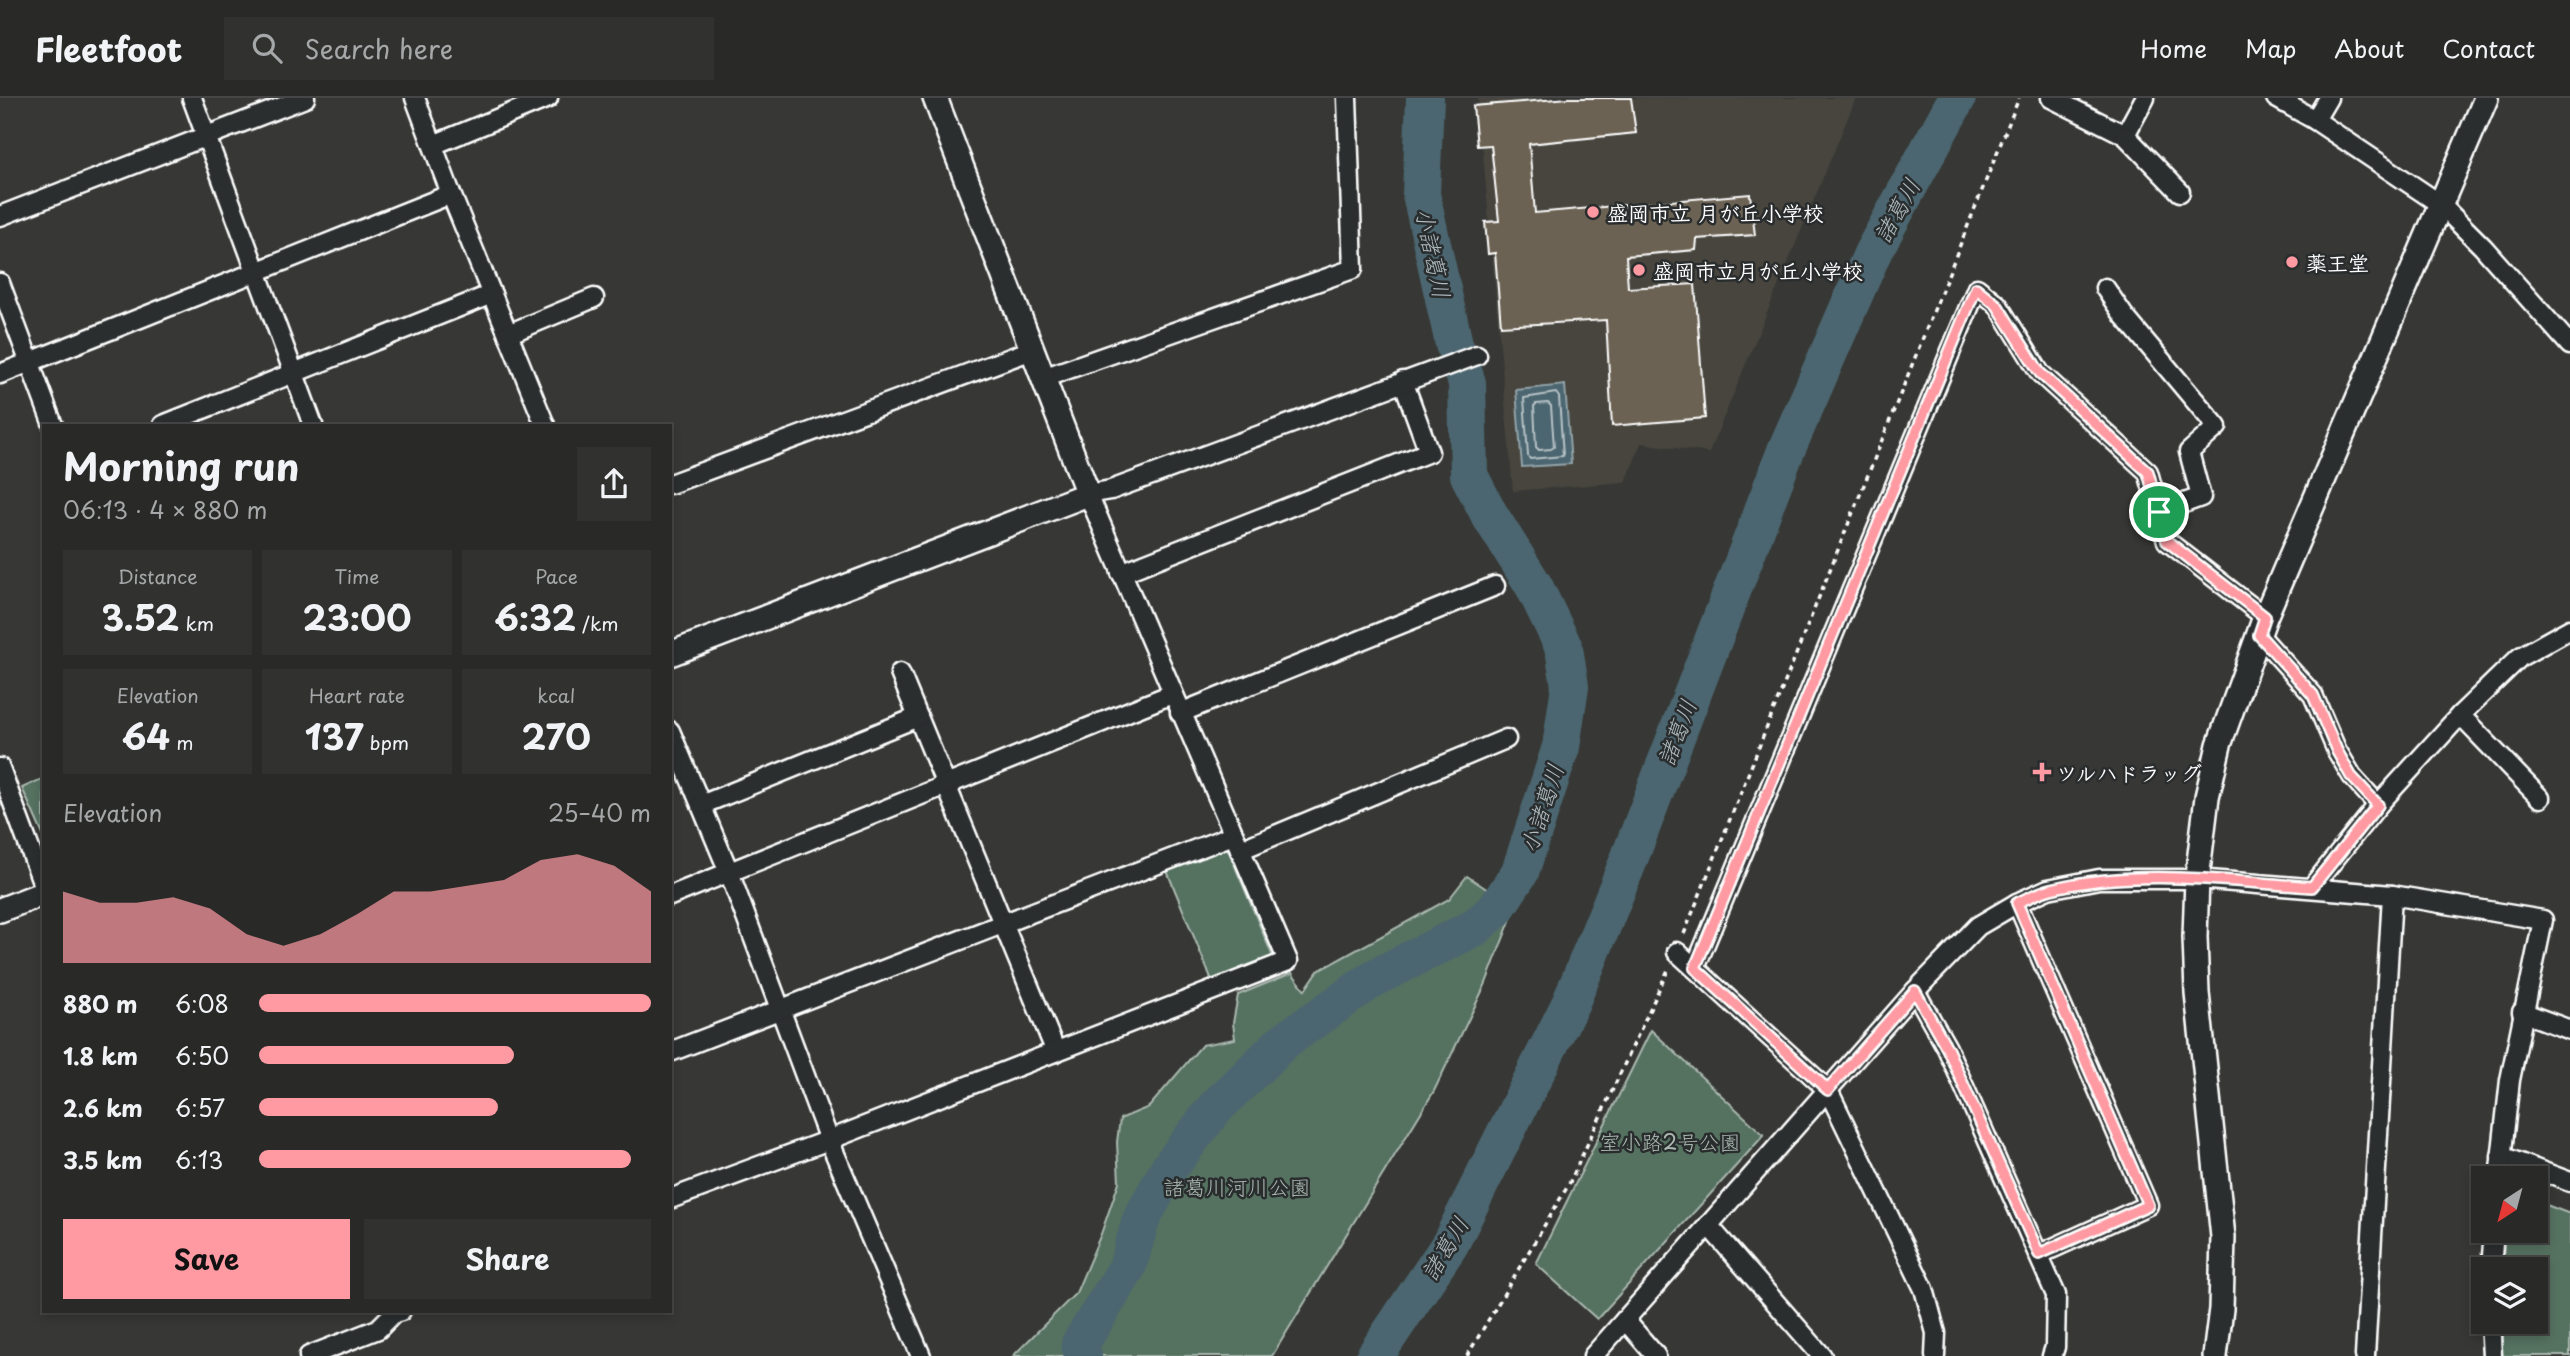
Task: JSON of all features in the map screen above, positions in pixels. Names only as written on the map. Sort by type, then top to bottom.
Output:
[{"type":"street","points":[[192,98],[313,424]]},
{"type":"street","points":[[0,216],[305,98]]},
{"type":"street","points":[[415,98],[545,424]]},
{"type":"street","points":[[433,145],[548,98]]},
{"type":"street","points":[[672,1198],[830,1140],[1288,961],[1088,494],[935,98]]},
{"type":"street","points":[[1043,378],[1353,269],[1347,98]]},
{"type":"street","points":[[2051,98],[2125,135],[2180,192]]},
{"type":"street","points":[[2125,135],[2145,98]]},
{"type":"street","points":[[2276,98],[2315,120],[2440,204],[2483,247],[2570,345]]},
{"type":"street","points":[[2315,120],[2328,98]]},
{"type":"street","points":[[2215,1356],[2221,1309],[2223,1237],[2197,993],[2195,937],[2197,879],[2207,797],[2219,745],[2262,626],[2486,98]]},
{"type":"street","points":[[0,374],[451,194]]},
{"type":"street","points":[[0,284],[53,424]]},
{"type":"street","points":[[1695,968],[1976,288],[1997,305],[2040,373],[2148,472],[2167,541],[2262,626],[2313,695],[2351,776],[2378,805]]},
{"type":"street","points":[[2105,288],[2124,316],[2217,427],[2189,452],[2201,497],[2159,512]]},
{"type":"street","points":[[166,424],[492,294]]},
{"type":"street","points":[[508,334],[594,298]]},
{"type":"street","points":[[672,483],[1032,350]]},
{"type":"street","points":[[672,653],[1088,494],[1111,490],[1477,355]]},
{"type":"street","points":[[1121,573],[1429,452],[1403,381]]},
{"type":"street","points":[[1180,713],[1495,586]]},
{"type":"street","points":[[2312,887],[2378,805],[2460,715],[2520,657],[2570,629]]},
{"type":"street","points":[[900,673],[1056,1052]]},
{"type":"street","points":[[672,895],[1172,694]]},
{"type":"street","points":[[2460,715],[2540,798]]},
{"type":"street","points":[[701,805],[918,718]]},
{"type":"street","points":[[672,736],[729,872],[830,1140],[921,1356]]},
{"type":"street","points":[[672,1051],[1002,923],[1236,842],[1506,739]]},
{"type":"street","points":[[0,768],[42,882]]},
{"type":"street","points":[[1593,1356],[1915,991],[1978,926],[2017,903],[2048,889],[2099,879],[2197,879],[2392,895],[2543,920],[2510,1080],[2500,1166]]},
{"type":"street","points":[[0,910],[42,894]]},
{"type":"street","points":[[2365,1356],[2392,895]]},
{"type":"street","points":[[2017,903],[2148,1205],[2039,1254]]},
{"type":"street","points":[[1676,952],[1828,1090],[1924,1289],[1936,1333],[1935,1356]]},
{"type":"street","points":[[1915,991],[1947,1048],[2056,1295],[2055,1347],[2052,1356]]},
{"type":"street","points":[[2522,1012],[2570,1030]]},
{"type":"street","points":[[2501,1156],[2570,1182]]},
{"type":"street","points":[[1708,1225],[1822,1356]]},
{"type":"street","points":[[320,1354],[378,1329],[395,1313]]},
{"type":"street","points":[[1625,1320],[1656,1356]]},
{"type":"street","points":[[2491,1334],[2492,1356]]},
{"type":"path","points":[[1467,1356],[1569,1184],[1676,952],[2019,98]]},
{"type":"shaded area","name":"盛岡市立月が丘小学校","points":[[1478,98],[1856,98],[1709,453],[1641,443],[1626,482],[1513,491]]},
{"type":"green space","points":[[42,779],[42,833],[22,788]]},
{"type":"green space","points":[[1227,847],[1273,957],[1212,981],[1167,871]]},
{"type":"green space","name":"諸葛川河川公園","points":[[1467,876],[1515,908],[1486,983],[1434,1091],[1272,1356],[1013,1356],[1076,1293],[1119,1182],[1117,1142],[1120,1119],[1149,1107],[1202,1045],[1235,1039],[1233,1023],[1238,995],[1292,973],[1305,990],[1318,971],[1449,899]]},
{"type":"green space","name":"室小路2号公園","points":[[1651,1030],[1764,1135],[1597,1319],[1536,1264]]},
{"type":"green space","points":[[2548,1206],[2570,1214],[2570,1356],[2502,1356],[2502,1334],[2548,1334],[2548,1257],[2503,1257],[2504,1243],[2548,1243]]},
{"type":"water","points":[[1565,385],[1571,464],[1522,467],[1516,390]]},
{"type":"building","points":[[1569,98],[1631,98],[1636,133],[1529,144],[1535,213],[1750,194],[1755,235],[1697,239],[1696,250],[1626,256],[1628,288],[1695,284],[1705,418],[1612,426],[1606,320],[1501,326],[1495,253],[1488,254],[1485,222],[1499,221],[1491,145],[1477,146],[1473,106]]},
{"type":"waterway","name":"小諸葛川","points":[[1083,1356],[1080,1344],[1127,1268],[1141,1220],[1169,1168],[1215,1108],[1284,1041],[1376,977],[1474,928],[1495,910],[1520,872],[1561,747],[1570,686],[1564,648],[1534,586],[1489,514],[1469,475],[1467,383],[1454,344],[1421,194],[1425,98]]},
{"type":"waterway","name":"諸葛川","points":[[1375,1356],[1450,1244],[1571,1002],[1626,867],[1787,448],[1872,254],[1957,98]]},
{"type":"place","name":"盛岡市立 月が丘小学校","points":[[1593,212]]},
{"type":"place","name":"薬王堂","points":[[2292,262]]},
{"type":"place","name":"盛岡市立月が丘小学校","points":[[1639,270]]},
{"type":"place","name":"ツルハドラッグ","points":[[2042,772]]},
{"type":"route","points":[[1976,288],[1997,305],[2040,373],[2148,472],[2159,512],[2167,541],[2265,617],[2259,635],[2313,695],[2351,776],[2378,805],[2312,887],[2197,879],[2099,879],[2048,889],[2017,903],[2148,1205],[2039,1254],[1947,1048],[1915,991],[1828,1090],[1695,968],[1976,288]]}]
